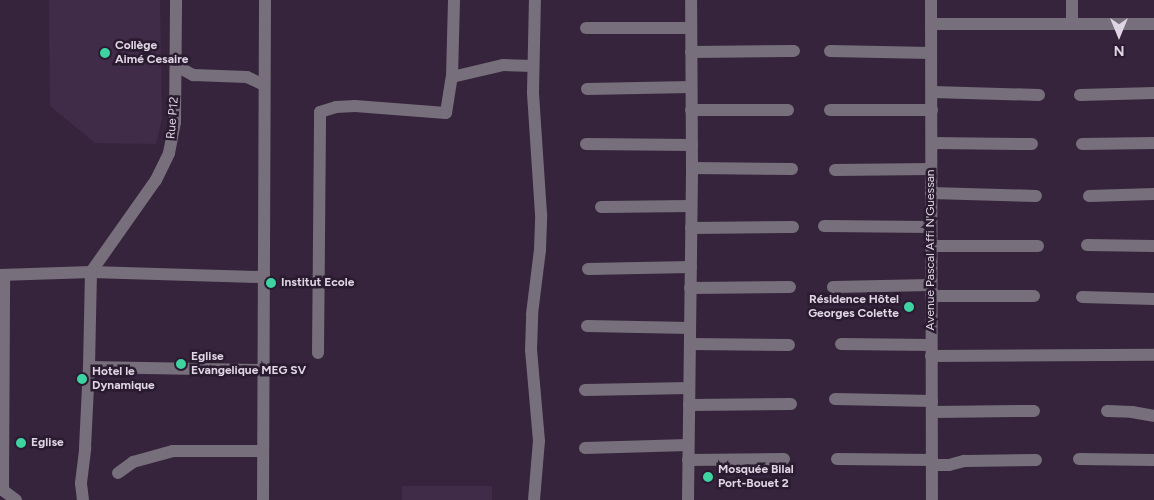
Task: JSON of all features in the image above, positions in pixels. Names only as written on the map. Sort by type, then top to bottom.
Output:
[{"type":"street","name":"Rue P12","points":[[91,272],[164,167],[174,130],[177,61],[176,0]]},
{"type":"street","points":[[263,500],[265,0]]},
{"type":"street","points":[[318,353],[320,112],[336,107],[355,106],[446,113],[452,77],[454,0]]},
{"type":"street","points":[[534,500],[539,441],[531,332],[540,250],[541,214],[533,92],[535,0]]},
{"type":"street","points":[[688,500],[692,206],[691,0]]},
{"type":"street","name":"Avenue Pascal Affi N'Guessan","points":[[931,0],[932,500]]},
{"type":"street","points":[[1072,0],[1072,22]]},
{"type":"street","points":[[932,24],[1072,22],[1154,24]]},
{"type":"street","points":[[586,28],[691,28]]},
{"type":"street","points":[[692,52],[794,51]]},
{"type":"street","points":[[830,51],[931,53]]},
{"type":"street","points":[[177,61],[182,69],[193,75],[247,77],[264,85]]},
{"type":"street","points":[[452,77],[503,65],[534,66]]},
{"type":"street","points":[[587,89],[691,87]]},
{"type":"street","points":[[932,92],[1039,95]]},
{"type":"street","points":[[1080,95],[1154,92]]},
{"type":"street","points":[[691,110],[788,110]]},
{"type":"street","points":[[830,110],[932,110]]},
{"type":"street","points":[[932,143],[1032,144]]},
{"type":"street","points":[[1082,144],[1154,143]]},
{"type":"street","points":[[586,144],[692,144]]},
{"type":"street","points":[[692,168],[792,169]]},
{"type":"street","points":[[834,170],[931,169]]},
{"type":"street","points":[[931,193],[1036,196]]},
{"type":"street","points":[[1089,196],[1154,194]]},
{"type":"street","points":[[601,207],[692,206]]},
{"type":"street","points":[[824,226],[931,227]]},
{"type":"street","points":[[691,228],[793,227]]},
{"type":"street","points":[[1087,245],[1154,246]]},
{"type":"street","points":[[931,246],[1038,246]]},
{"type":"street","points":[[588,268],[691,267]]},
{"type":"street","points":[[16,500],[2,489],[2,275],[91,272],[264,277]]},
{"type":"street","points":[[83,500],[81,483],[85,448],[89,367],[91,272]]},
{"type":"street","points":[[690,288],[790,287]]},
{"type":"street","points":[[833,287],[1034,296]]},
{"type":"street","points":[[1082,297],[1154,299]]},
{"type":"street","points":[[587,326],[690,328]]},
{"type":"street","points":[[690,344],[789,345]]},
{"type":"street","points":[[841,344],[932,351],[1154,355]]},
{"type":"street","points":[[89,367],[263,370]]},
{"type":"street","points":[[585,390],[689,388]]},
{"type":"street","points":[[835,399],[932,407],[1034,411]]},
{"type":"street","points":[[689,405],[791,404]]},
{"type":"street","points":[[1107,411],[1132,412],[1154,416]]},
{"type":"street","points":[[585,448],[688,445]]},
{"type":"street","points":[[118,473],[133,462],[172,451],[263,451]]},
{"type":"street","points":[[688,460],[784,459]]},
{"type":"street","points":[[837,459],[932,462],[949,465],[964,461],[1036,460]]},
{"type":"street","points":[[1079,459],[1154,460]]},
{"type":"shaded area","name":"Collège Aimé Cesaire","points":[[49,0],[160,0],[162,118],[156,144],[95,143],[50,106]]},
{"type":"shaded area","points":[[402,486],[492,486],[492,500],[402,500]]},
{"type":"place","name":"Collège Aimé Cesaire","points":[[105,53]]},
{"type":"place","name":"Institut Ecole","points":[[271,283]]},
{"type":"place","name":"Résidence Hôtel Georges Colette","points":[[909,307]]},
{"type":"place","name":"Eglise Evangelique MEG SV","points":[[181,364]]},
{"type":"place","name":"Hotel le Dynamique","points":[[82,379]]},
{"type":"place","name":"Eglise","points":[[21,443]]},
{"type":"place","name":"Mosquée Bilal Port-Bouet 2","points":[[708,477]]}]
